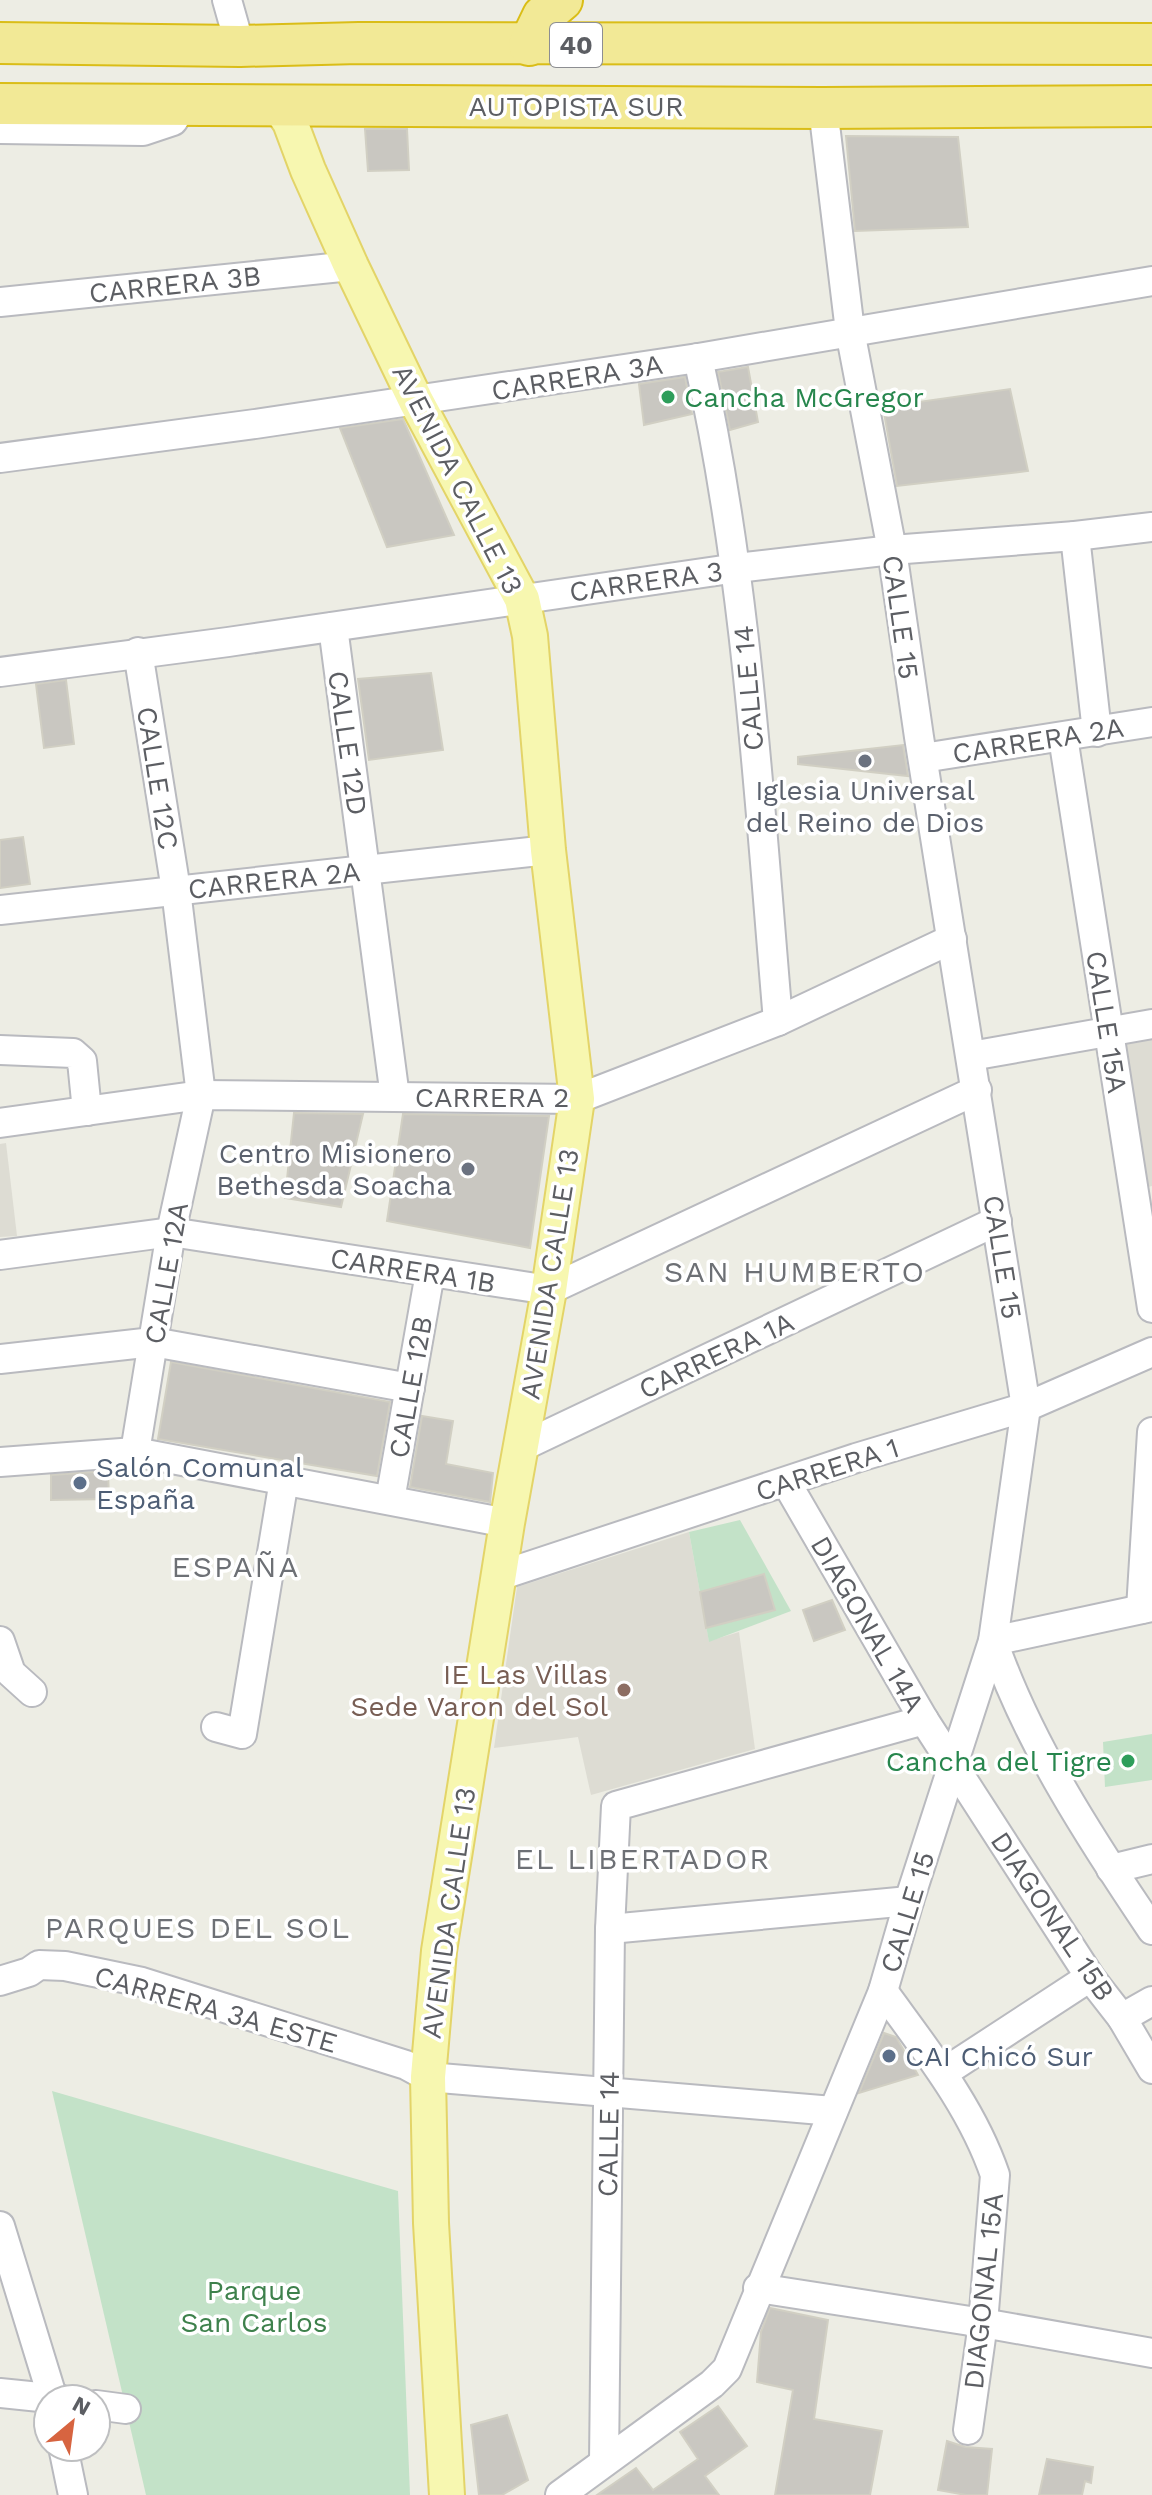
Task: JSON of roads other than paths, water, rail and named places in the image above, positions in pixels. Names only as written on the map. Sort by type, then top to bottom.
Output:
[{"type":"highway","name":"40","points":[[529,45],[543,16],[562,0]]},
{"type":"highway","name":"40","points":[[0,43],[240,46],[359,43],[1152,44]]},
{"type":"highway","name":"AUTOPISTA SUR","points":[[0,104],[823,108],[1152,106]]},
{"type":"main road","name":"AVENIDA CALLE 13","points":[[278,105],[290,122],[351,266],[416,401],[522,599],[530,636],[548,850],[577,1099],[549,1290],[507,1523],[439,1951],[428,2077],[431,2223],[447,2495]]},
{"type":"street","points":[[227,0],[240,46]]},
{"type":"street","points":[[0,129],[143,131],[173,121],[184,104]]},
{"type":"street","name":"CALLE 15","points":[[604,2462],[712,2384],[727,2369],[883,1991],[993,1641],[1026,1407],[892,550],[850,331],[823,108]]},
{"type":"street","name":"CARRERA 3B","points":[[0,302],[351,266]]},
{"type":"street","name":"CARRERA 3A","points":[[0,458],[416,401],[698,358],[1152,281]]},
{"type":"street","name":"CALLE 14","points":[[698,358],[714,428],[737,568],[778,1021]]},
{"type":"street","name":"CARRERA 3","points":[[0,672],[737,568],[892,550],[1152,527]]},
{"type":"street","points":[[1075,536],[1097,732]]},
{"type":"street","name":"CALLE 12D","points":[[333,627],[395,1097]]},
{"type":"street","name":"CALLE 12C","points":[[138,652],[176,890],[201,1095]]},
{"type":"street","name":"CARRERA 2A","points":[[923,758],[1152,722]]},
{"type":"street","name":"CALLE 15A","points":[[1063,737],[1152,1308]]},
{"type":"street","name":"CARRERA 2A","points":[[0,910],[548,850]]},
{"type":"street","name":"CARRERA 2","points":[[0,1123],[201,1095],[577,1099],[778,1021],[952,939]]},
{"type":"street","points":[[971,1056],[1152,1024]]},
{"type":"street","points":[[0,1050],[67,1050],[82,1061],[87,1111]]},
{"type":"street","points":[[549,1290],[977,1090]]},
{"type":"street","name":"CALLE 12A","points":[[135,1452],[171,1232],[201,1095]]},
{"type":"street","name":"CARRERA 1A","points":[[521,1447],[997,1221]]},
{"type":"street","name":"CARRERA 1B","points":[[0,1255],[171,1232],[549,1290]]},
{"type":"street","name":"CALLE 12B","points":[[390,1500],[430,1273]]},
{"type":"street","points":[[0,1359],[153,1342],[410,1388]]},
{"type":"street","name":"CARRERA 1","points":[[499,1576],[856,1458],[1026,1407],[1152,1352]]},
{"type":"street","points":[[1152,1432],[1147,1608],[993,1641],[1006,1678],[1034,1734],[1111,1869],[1152,1930]]},
{"type":"street","points":[[0,1462],[135,1452],[507,1523]]},
{"type":"street","points":[[216,1727],[242,1734],[284,1480]]},
{"type":"street","name":"DIAGONAL 14A","points":[[786,1482],[952,1764]]},
{"type":"street","points":[[0,1641],[11,1673],[32,1692]]},
{"type":"street","name":"CALLE 14","points":[[604,2462],[610,1929],[616,1806],[924,1720]]},
{"type":"street","name":"DIAGONAL 15B","points":[[952,1764],[1090,1977],[1122,2018],[1152,2069]]},
{"type":"street","points":[[1111,1869],[1152,1859]]},
{"type":"street","points":[[610,1929],[909,1901]]},
{"type":"street","name":"CARRERA 3A ESTE","points":[[2,1982],[39,1965],[65,1966],[142,1982],[406,2065],[428,2077],[833,2111]]},
{"type":"street","points":[[943,2073],[1090,1977]]},
{"type":"street","name":"DIAGONAL 15A","points":[[883,1991],[943,2073],[988,2155],[995,2175],[983,2323],[968,2430]]},
{"type":"street","points":[[1122,2018],[1152,2001]]},
{"type":"street","points":[[0,2226],[50,2383]]},
{"type":"street","points":[[758,2288],[1152,2353]]},
{"type":"street","points":[[0,2393],[32,2396]]},
{"type":"street","points":[[112,2407],[126,2409]]},
{"type":"street","points":[[560,2495],[604,2462]]},
{"type":"street","points":[[66,2463],[73,2495]]},
{"type":"place","name":"Cancha McGregor","points":[[668,397]]},
{"type":"place","name":"Iglesia Universal del Reino de Dios","points":[[865,761]]},
{"type":"place","name":"Centro Misionero Bethesda Soacha","points":[[468,1169]]},
{"type":"place","name":"Salón Comunal España","points":[[80,1483]]},
{"type":"place","name":"IE Las Villas Sede Varon del Sol","points":[[624,1690]]},
{"type":"place","name":"Cancha del Tigre","points":[[1128,1761]]},
{"type":"place","name":"CAI Chicó Sur","points":[[889,2056]]},
{"type":"district","name":"SAN HUMBERTO","points":[[795,1272]]},
{"type":"district","name":"ESPAÑA","points":[[236,1567]]},
{"type":"district","name":"EL LIBERTADOR","points":[[643,1859]]},
{"type":"district","name":"PARQUES DEL SOL","points":[[198,1928]]},
{"type":"park label","name":"Parque San Carlos","points":[[254,2306]]}]
